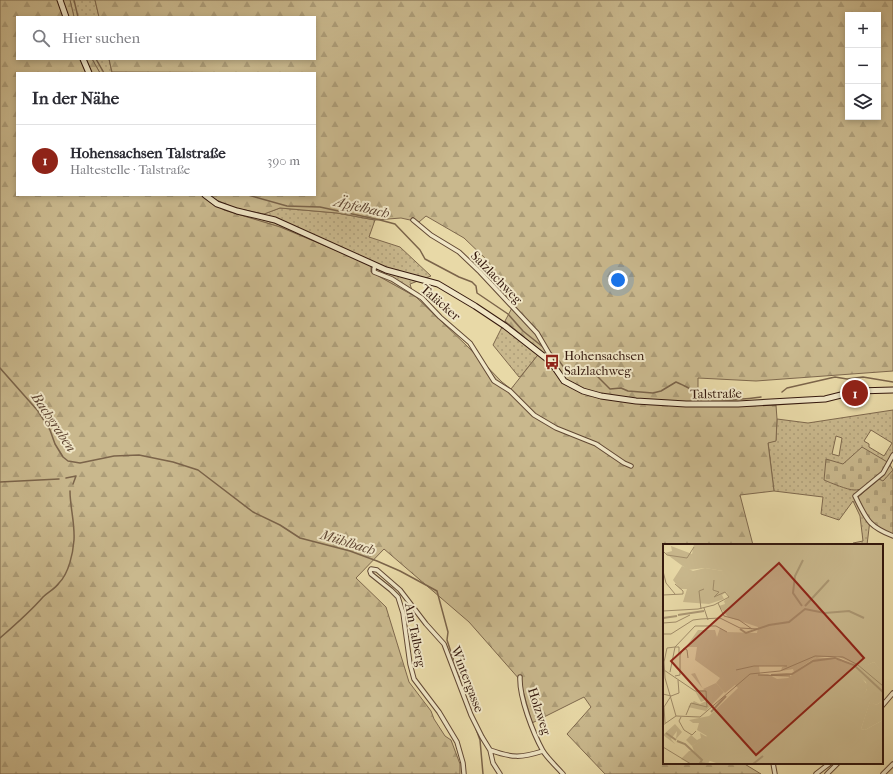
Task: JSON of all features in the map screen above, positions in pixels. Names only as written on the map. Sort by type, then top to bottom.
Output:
[{"type":"street","points":[[60,0],[66,16]]},
{"type":"street","points":[[83,60],[89,72]]},
{"type":"street","points":[[206,196],[217,204],[237,211],[275,220],[375,265]]},
{"type":"street","name":"Salzlachweg","points":[[413,220],[431,234],[459,252],[480,272],[537,333],[551,357],[551,362]]},
{"type":"street","name":"Taläcker","points":[[551,362],[505,326],[438,284],[386,270],[375,265],[374,272],[392,279],[422,298],[470,343],[494,381],[510,391],[534,415],[556,428],[596,444],[631,466]]},
{"type":"street","name":"Talstraße","points":[[551,362],[564,380],[583,392],[636,401],[686,404],[738,404],[825,399],[857,391],[893,390]]},
{"type":"street","points":[[893,455],[883,473],[854,496],[872,525],[880,531],[893,536]]},
{"type":"street","name":"Wintergasse","points":[[370,570],[370,568],[377,570],[400,590],[426,624],[444,644],[471,715],[490,750],[493,763],[500,774]]},
{"type":"street","name":"Am Talberg","points":[[370,570],[374,578],[392,590],[398,597],[403,613],[410,664],[414,679],[440,712],[457,742],[464,763],[464,774]]},
{"type":"street","name":"Holzweg","points":[[520,677],[524,701],[530,721],[543,751],[563,774]]},
{"type":"street","points":[[883,705],[893,692]]},
{"type":"street","name":"Holzweg","points":[[490,750],[505,755],[520,757],[543,751]]},
{"type":"street","points":[[773,764],[775,774]]},
{"type":"street","points":[[816,774],[829,764]]},
{"type":"street","points":[[828,774],[837,764]]},
{"type":"street","points":[[883,774],[893,764]]},
{"type":"green space","points":[[0,0],[70,0],[74,16],[16,16],[16,60],[93,60],[99,72],[16,72],[16,196],[203,196],[224,210],[280,227],[371,265],[371,272],[416,297],[502,382],[511,389],[541,351],[505,321],[513,306],[483,271],[487,260],[464,238],[426,216],[419,222],[401,218],[375,220],[337,213],[280,208],[264,214],[235,208],[210,196],[316,196],[316,72],[112,72],[109,60],[316,60],[316,16],[99,16],[95,0],[893,0],[893,371],[756,381],[698,378],[698,405],[776,405],[776,441],[768,443],[774,491],[740,495],[753,544],[663,544],[663,764],[745,764],[761,774],[605,774],[567,734],[591,707],[584,697],[532,723],[520,680],[469,622],[384,549],[356,578],[386,607],[409,682],[431,711],[434,719],[445,736],[451,740],[460,764],[460,774],[0,774]]},
{"type":"green space","points":[[70,0],[95,0],[99,16],[74,16]]},
{"type":"green space","points":[[93,60],[109,60],[112,72],[99,72]]},
{"type":"green space","points":[[203,196],[210,196],[214,199],[264,214],[280,208],[337,213],[375,220],[369,237],[400,247],[431,276],[410,284],[413,294],[410,294],[371,272],[371,265],[280,227],[223,210]]},
{"type":"green space","points":[[505,321],[541,351],[519,377],[493,345]]},
{"type":"green space","points":[[893,410],[893,459],[890,465],[893,470],[862,507],[870,520],[867,544],[853,544],[863,541],[860,516],[853,501],[839,520],[821,514],[823,497],[774,491],[768,442],[776,440],[777,419],[808,423]],"holes":[[[871,430],[892,443],[884,456],[869,447],[869,444],[864,441]],[[836,436],[842,438],[839,456],[832,454]]]},
{"type":"green space","points":[[862,447],[889,463],[874,481],[859,490],[851,490],[824,480],[826,459],[843,464]]},
{"type":"green space","points":[[893,470],[893,535],[880,530],[873,523],[864,511],[858,497],[879,479],[883,481]]},
{"type":"waterway","name":"Äpfelbach","points":[[74,0],[78,16]]},
{"type":"waterway","name":"Äpfelbach","points":[[97,60],[103,72]]},
{"type":"waterway","name":"Äpfelbach","points":[[252,196],[287,206],[320,207],[395,224],[420,250],[425,259],[459,277],[472,282],[476,286],[477,293],[508,314],[523,331],[543,347]]},
{"type":"waterway","name":"Äpfelbach","points":[[549,352],[556,357],[569,374],[573,376],[587,370],[592,371],[610,389],[621,388],[628,391],[653,393],[661,391],[676,382],[714,399],[734,400],[761,397]]},
{"type":"waterway","name":"Mühlbach","points":[[0,368],[38,411],[50,430],[55,444],[63,457],[68,461],[80,463],[114,456],[139,455],[173,462],[198,470],[253,512],[280,525],[300,538],[350,551],[377,561],[400,571],[437,591],[448,632],[447,640],[465,695]]},
{"type":"waterway","name":"Äpfelbach","points":[[782,392],[787,388],[835,377],[847,379],[863,377],[893,382]]},
{"type":"waterway","name":"Mühlbach","points":[[66,478],[76,476]]},
{"type":"waterway","name":"Mühlbach","points":[[73,484],[76,476]]},
{"type":"waterway","name":"Mühlbach","points":[[0,482],[59,479]]},
{"type":"waterway","points":[[0,638],[28,613],[43,597],[56,587],[68,568],[74,540],[70,491]]},
{"type":"waterway","name":"Mühlbach","points":[[476,729],[480,740],[483,774]]},
{"type":"place","name":"Hohensachsen Salzlachweg","points":[[552,362]]},
{"type":"place","name":"Hohensachsen Talstraße","points":[[855,393]]},
{"type":"water label","name":"Bachgraben","points":[[54,422]]}]
